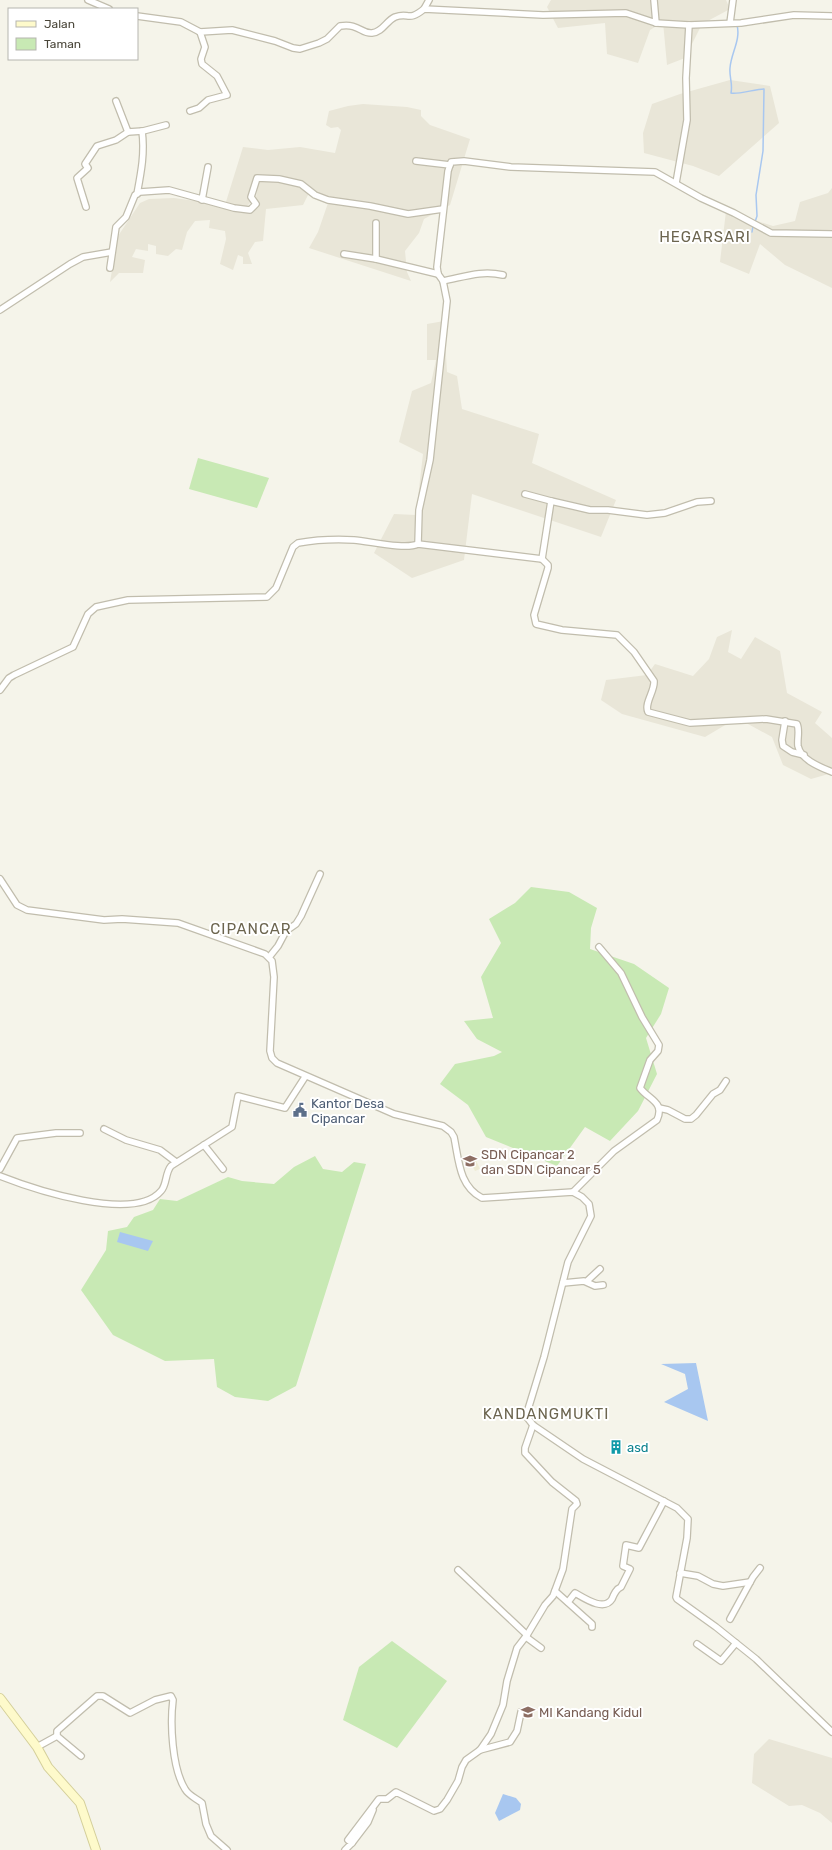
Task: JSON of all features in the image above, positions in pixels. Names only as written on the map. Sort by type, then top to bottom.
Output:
[{"type":"street","points":[[88,0],[107,8]]},
{"type":"street","points":[[138,16],[181,22],[200,32],[232,30],[275,41],[293,48],[300,48],[327,39],[340,26],[355,26],[367,33],[373,33],[382,29],[395,17],[416,16],[424,9],[430,0]]},
{"type":"street","points":[[654,0],[656,23]]},
{"type":"street","points":[[731,23],[733,0]]},
{"type":"street","points":[[424,9],[521,14],[626,13],[656,23],[689,25],[741,23],[794,15],[832,16]]},
{"type":"street","points":[[676,183],[687,120],[686,78],[689,25]]},
{"type":"street","points":[[190,111],[199,108],[208,100],[227,95],[217,76],[201,62],[205,47],[200,32]]},
{"type":"street","points":[[116,101],[128,132]]},
{"type":"street","points":[[86,206],[77,178],[88,168],[85,164],[97,146],[116,140],[128,132],[142,131],[166,125]]},
{"type":"street","points":[[110,268],[116,227],[126,217],[137,194],[142,167],[144,144],[142,131]]},
{"type":"street","points":[[416,161],[450,165]]},
{"type":"street","points":[[418,544],[419,510],[430,460],[447,301],[443,281],[438,274],[443,209],[450,165],[454,161],[511,167],[646,170],[655,172],[771,233],[832,234]]},
{"type":"street","points":[[202,200],[208,167]]},
{"type":"street","points":[[137,194],[153,190],[169,190],[202,200],[250,210],[256,204],[251,196],[257,178],[266,177],[301,184],[315,195],[328,200],[370,206],[408,214],[443,209]]},
{"type":"street","points":[[376,224],[376,259]]},
{"type":"street","points":[[0,310],[83,257],[112,252]]},
{"type":"street","points":[[344,254],[376,259],[438,274]]},
{"type":"street","points":[[443,281],[463,275],[492,272],[504,275]]},
{"type":"street","points":[[525,494],[590,510],[608,510],[647,515],[665,513],[697,502],[711,501]]},
{"type":"street","points":[[542,559],[551,501]]},
{"type":"street","points":[[0,690],[9,678],[14,675],[73,647],[88,614],[96,607],[128,600],[267,597],[276,588],[293,547],[298,543],[349,540],[376,544],[409,546],[418,544],[542,559],[548,565],[548,568],[534,615],[536,624],[562,630],[611,634],[621,638],[634,652],[654,681],[647,708],[648,712],[690,723],[766,719],[785,721],[798,725],[798,746],[804,755],[816,765],[832,772]]},
{"type":"street","points":[[785,721],[782,740],[783,746],[792,752],[804,755]]},
{"type":"street","points":[[270,956],[278,946],[286,931],[296,924],[301,916],[320,874]]},
{"type":"street","points":[[0,880],[17,905],[27,910],[104,920],[122,919],[178,923],[270,956],[274,977],[270,1051],[272,1058],[277,1063],[305,1077],[394,1114],[443,1126],[451,1132],[454,1137],[463,1178],[466,1185],[482,1198],[573,1192],[582,1197],[589,1204],[591,1216],[568,1262],[544,1356],[526,1416],[533,1425],[583,1459],[677,1508],[688,1519],[687,1538],[676,1596],[678,1600],[736,1643],[769,1671],[832,1732]]},
{"type":"street","points":[[599,947],[621,973],[642,1017],[659,1045],[658,1051],[650,1060],[640,1088],[659,1108],[668,1110],[685,1119],[691,1119],[713,1094],[720,1090],[726,1081]]},
{"type":"street","points":[[0,1176],[73,1199],[103,1204],[142,1202],[151,1199],[161,1192],[167,1170],[176,1162],[232,1127],[238,1096],[285,1108],[305,1077]]},
{"type":"street","points":[[573,1192],[614,1151],[656,1120],[659,1108]]},
{"type":"street","points":[[104,1129],[126,1140],[160,1150],[176,1162]]},
{"type":"street","points":[[0,1169],[12,1145],[20,1137],[56,1133],[80,1133]]},
{"type":"street","points":[[204,1145],[223,1169]]},
{"type":"street","points":[[587,1281],[600,1269]]},
{"type":"street","points":[[563,1283],[587,1281],[596,1286],[603,1285]]},
{"type":"street","points":[[345,1850],[352,1843],[348,1840],[379,1799],[387,1799],[396,1792],[434,1811],[438,1810],[458,1781],[462,1767],[466,1760],[480,1750],[491,1734],[501,1712],[515,1654],[519,1645],[527,1636],[555,1590],[563,1570],[572,1509],[577,1504],[576,1501],[552,1482],[525,1453],[525,1448],[533,1425]]},
{"type":"street","points":[[568,1602],[575,1593],[597,1604],[607,1604],[610,1602],[617,1589],[621,1587],[630,1569],[623,1566],[626,1545],[639,1548],[664,1501]]},
{"type":"street","points":[[730,1619],[750,1582],[760,1568]]},
{"type":"street","points":[[458,1570],[541,1648]]},
{"type":"street","points":[[680,1573],[698,1576],[713,1584],[723,1586],[750,1582]]},
{"type":"street","points":[[555,1590],[592,1624],[592,1627]]},
{"type":"street","points":[[697,1644],[721,1661],[736,1643]]},
{"type":"street","points":[[57,1736],[58,1728],[97,1696],[103,1696],[130,1713],[154,1700],[171,1696],[174,1700],[173,1742],[179,1777],[186,1790],[194,1799],[202,1803],[206,1824],[211,1836],[227,1850]]},
{"type":"street","points":[[0,1698],[37,1747],[48,1767],[80,1803],[96,1850]]},
{"type":"street","points":[[480,1750],[510,1742],[517,1731],[522,1712]]},
{"type":"street","points":[[37,1747],[57,1736]]},
{"type":"street","points":[[57,1736],[81,1756]]},
{"type":"shaded area","points":[[551,0],[726,0],[730,9],[702,24],[685,58],[667,65],[663,22],[650,30],[638,63],[607,54],[605,23],[558,28],[547,7]]},
{"type":"shaded area","points":[[730,80],[770,86],[779,123],[719,176],[693,166],[644,153],[643,133],[652,104],[680,94]]},
{"type":"shaded area","points":[[363,104],[407,107],[421,110],[421,116],[430,125],[470,139],[450,205],[424,219],[419,233],[405,251],[407,272],[411,281],[309,248],[318,232],[328,203],[298,182],[269,175],[256,179],[250,192],[252,201],[246,207],[232,205],[247,209],[256,197],[259,179],[280,180],[300,187],[309,193],[303,205],[266,209],[263,241],[255,242],[248,253],[252,264],[243,264],[243,257],[238,255],[233,270],[220,264],[226,239],[225,231],[209,228],[210,220],[195,221],[187,232],[182,250],[176,249],[168,256],[156,254],[156,246],[148,244],[148,251],[136,249],[132,257],[145,260],[143,273],[119,273],[110,282],[118,236],[140,203],[149,199],[174,198],[225,205],[243,147],[268,150],[300,147],[335,153],[341,130],[338,127],[331,128],[326,125],[329,111]]},
{"type":"shaded area","points":[[832,188],[832,288],[785,265],[760,244],[749,274],[720,262],[726,211],[773,226],[795,221],[800,202],[828,193]]},
{"type":"shaded area","points":[[444,321],[447,372],[457,376],[462,409],[539,434],[532,463],[616,500],[601,537],[472,494],[464,560],[412,578],[374,553],[394,514],[416,515],[423,454],[399,442],[412,391],[431,383],[436,360],[427,360],[427,324]]},
{"type":"shaded area","points":[[732,630],[728,652],[741,659],[755,637],[780,651],[787,693],[822,712],[815,723],[832,738],[832,773],[811,779],[783,765],[772,737],[737,718],[705,737],[622,714],[601,700],[606,680],[647,675],[655,664],[693,676],[709,659],[717,637]]},
{"type":"shaded area","name":"SDN Cipancar 2 dan SDN Cipancar 5","points":[[473,1154],[480,1169],[475,1171],[471,1163],[466,1165],[463,1158]]},
{"type":"shaded area","points":[[769,1739],[832,1758],[832,1823],[820,1813],[802,1805],[789,1806],[752,1783],[754,1754]]},
{"type":"green space","points":[[198,458],[269,478],[257,508],[189,489]]},
{"type":"green space","points":[[531,887],[569,892],[597,908],[591,928],[590,949],[634,964],[669,988],[661,1014],[646,1038],[657,1074],[638,1111],[610,1141],[585,1127],[557,1166],[486,1137],[468,1105],[440,1084],[455,1064],[494,1056],[502,1052],[477,1039],[464,1021],[493,1018],[481,977],[501,943],[489,919],[515,903]]},
{"type":"green space","points":[[315,1156],[323,1169],[342,1172],[354,1162],[366,1164],[296,1386],[268,1401],[235,1397],[217,1387],[214,1359],[165,1361],[113,1335],[81,1290],[106,1250],[108,1231],[127,1227],[134,1217],[153,1210],[160,1199],[177,1201],[228,1177],[242,1181],[274,1184],[294,1167]]},
{"type":"green space","points":[[392,1641],[447,1681],[397,1748],[343,1720],[359,1667]]},
{"type":"water","points":[[120,1232],[153,1241],[148,1251],[117,1242]]},
{"type":"water","points":[[696,1363],[708,1421],[664,1402],[688,1389],[685,1374],[661,1364]]},
{"type":"water","points":[[503,1794],[516,1798],[521,1804],[520,1810],[499,1821],[495,1813]]},
{"type":"waterway","points":[[737,25],[738,36],[730,68],[732,86],[731,93],[764,89],[763,151],[756,195],[757,216],[755,222]]},
{"type":"waterway","points":[[752,232],[753,226]]},
{"type":"place","name":"Kantor Desa Cipancar","points":[[300,1110]]},
{"type":"place","name":"SDN Cipancar 2 dan SDN Cipancar 5","points":[[470,1161]]},
{"type":"place","name":"asd","points":[[616,1447]]},
{"type":"place","name":"MI Kandang Kidul","points":[[528,1712]]},
{"type":"district","name":"HEGARSARI","points":[[705,237]]},
{"type":"district","name":"CIPANCAR","points":[[251,929]]},
{"type":"district","name":"KANDANGMUKTI","points":[[546,1414]]}]
